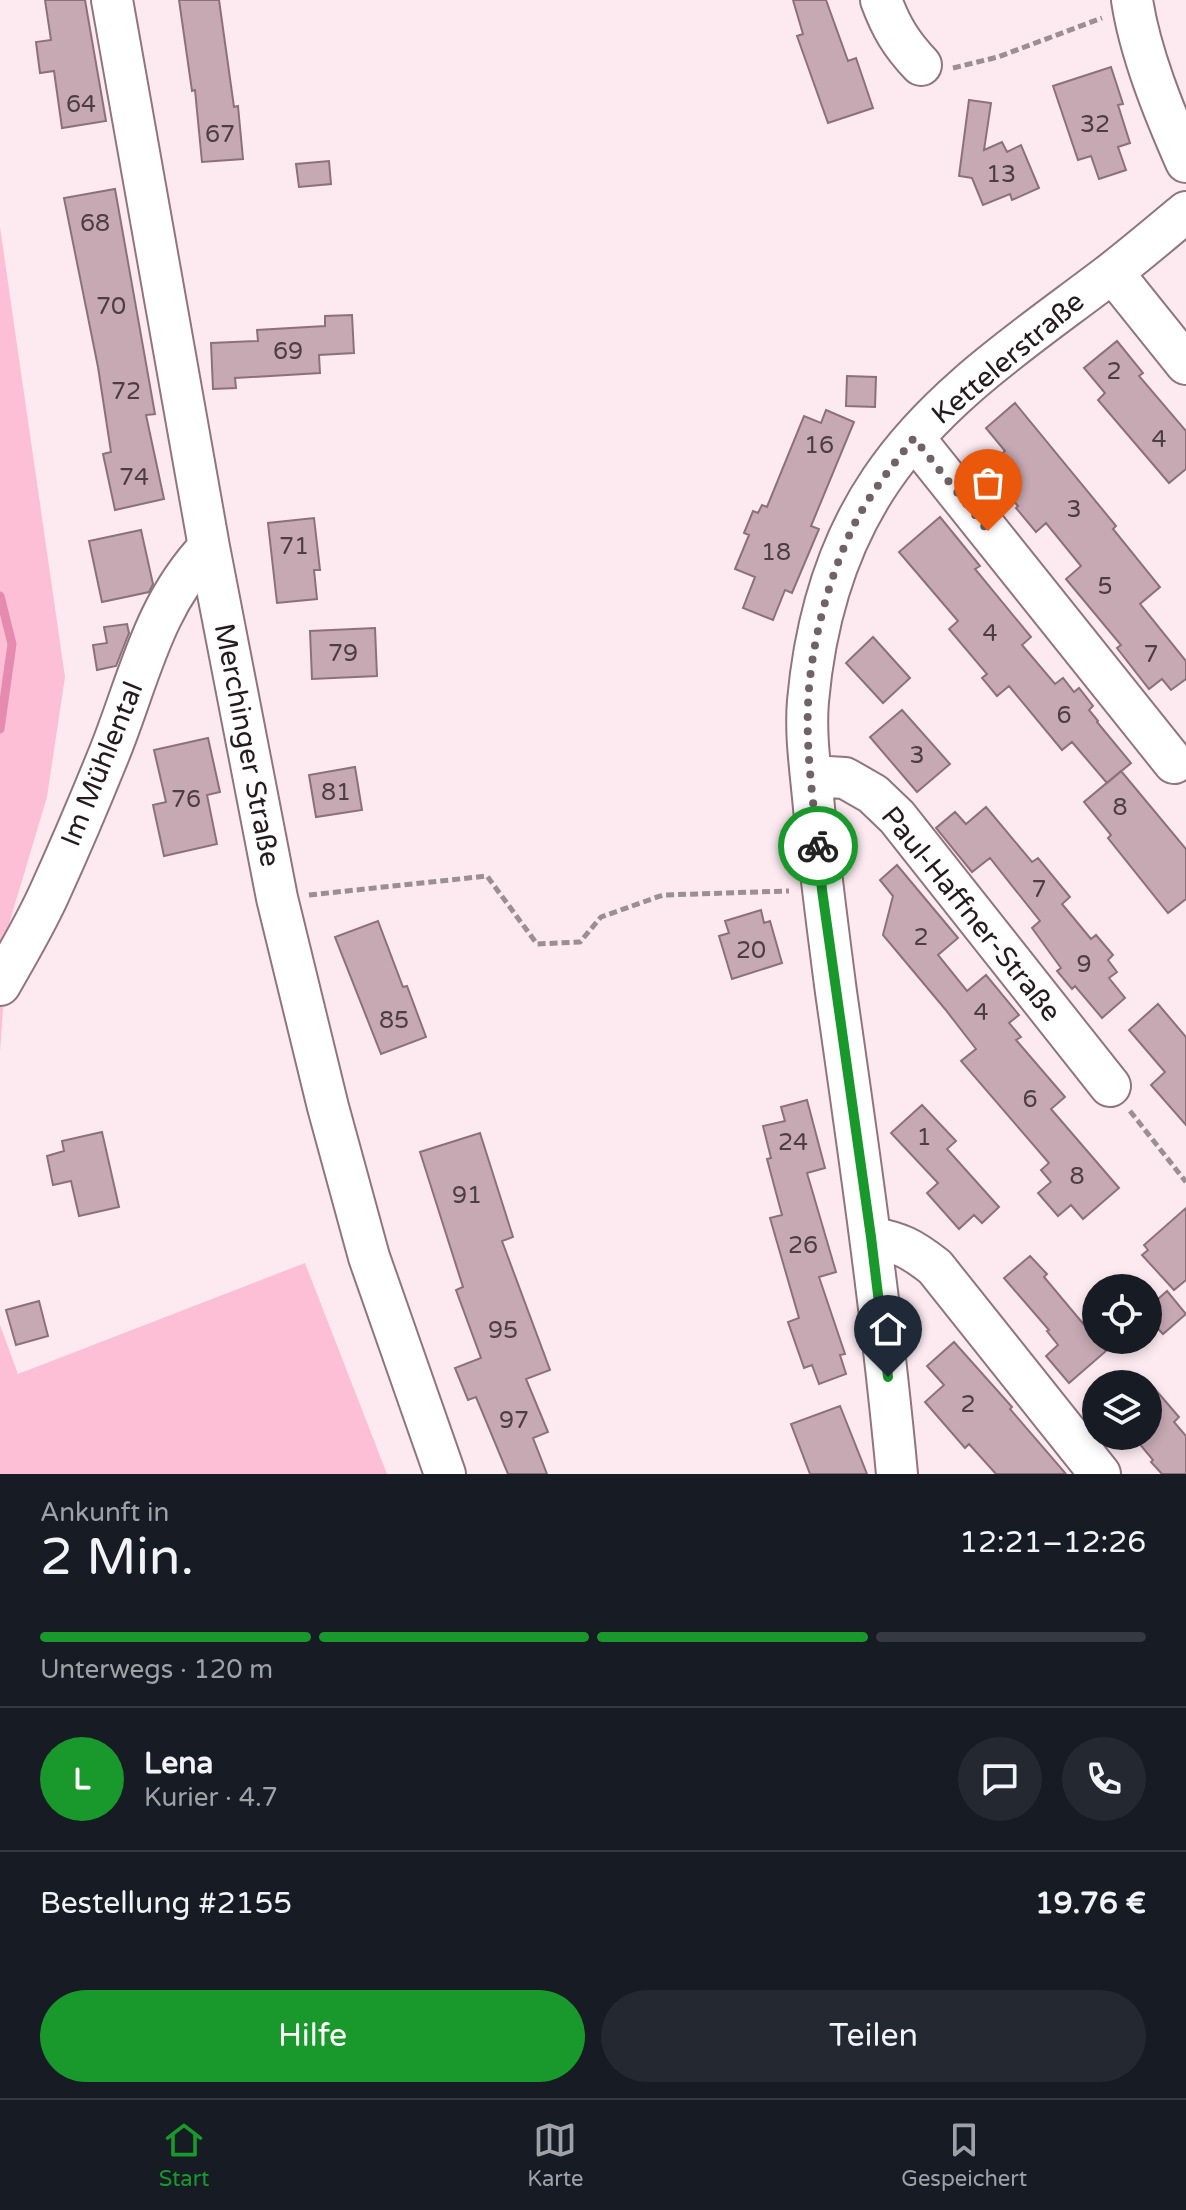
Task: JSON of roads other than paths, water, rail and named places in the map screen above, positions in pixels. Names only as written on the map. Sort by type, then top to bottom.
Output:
[{"type":"street","name":"Merchinger Straße","points":[[112,0],[209,547],[277,898],[324,1092],[369,1257],[445,1474]]},
{"type":"street","points":[[881,0],[891,27],[905,49],[921,65]]},
{"type":"street","points":[[1139,2],[1153,78],[1186,162]]},
{"type":"street","name":"Kettelerstraße","points":[[897,1474],[871,1237],[822,890],[811,776],[808,704],[817,636],[828,593],[855,523],[882,478],[914,438],[972,382],[1186,212]]},
{"type":"street","points":[[1113,273],[1186,364]]},
{"type":"street","points":[[914,438],[1174,763]]},
{"type":"street","name":"Im Mühlental","points":[[0,985],[48,896],[110,752],[158,622],[183,578],[209,547]]},
{"type":"street","name":"Paul-Haffner-Straße","points":[[811,776],[845,778],[873,794],[897,817],[1110,1086]]},
{"type":"street","points":[[871,1237],[899,1243],[917,1252],[935,1267],[1100,1474]]},
{"type":"waterway","points":[[0,596],[12,644],[0,729]]}]
